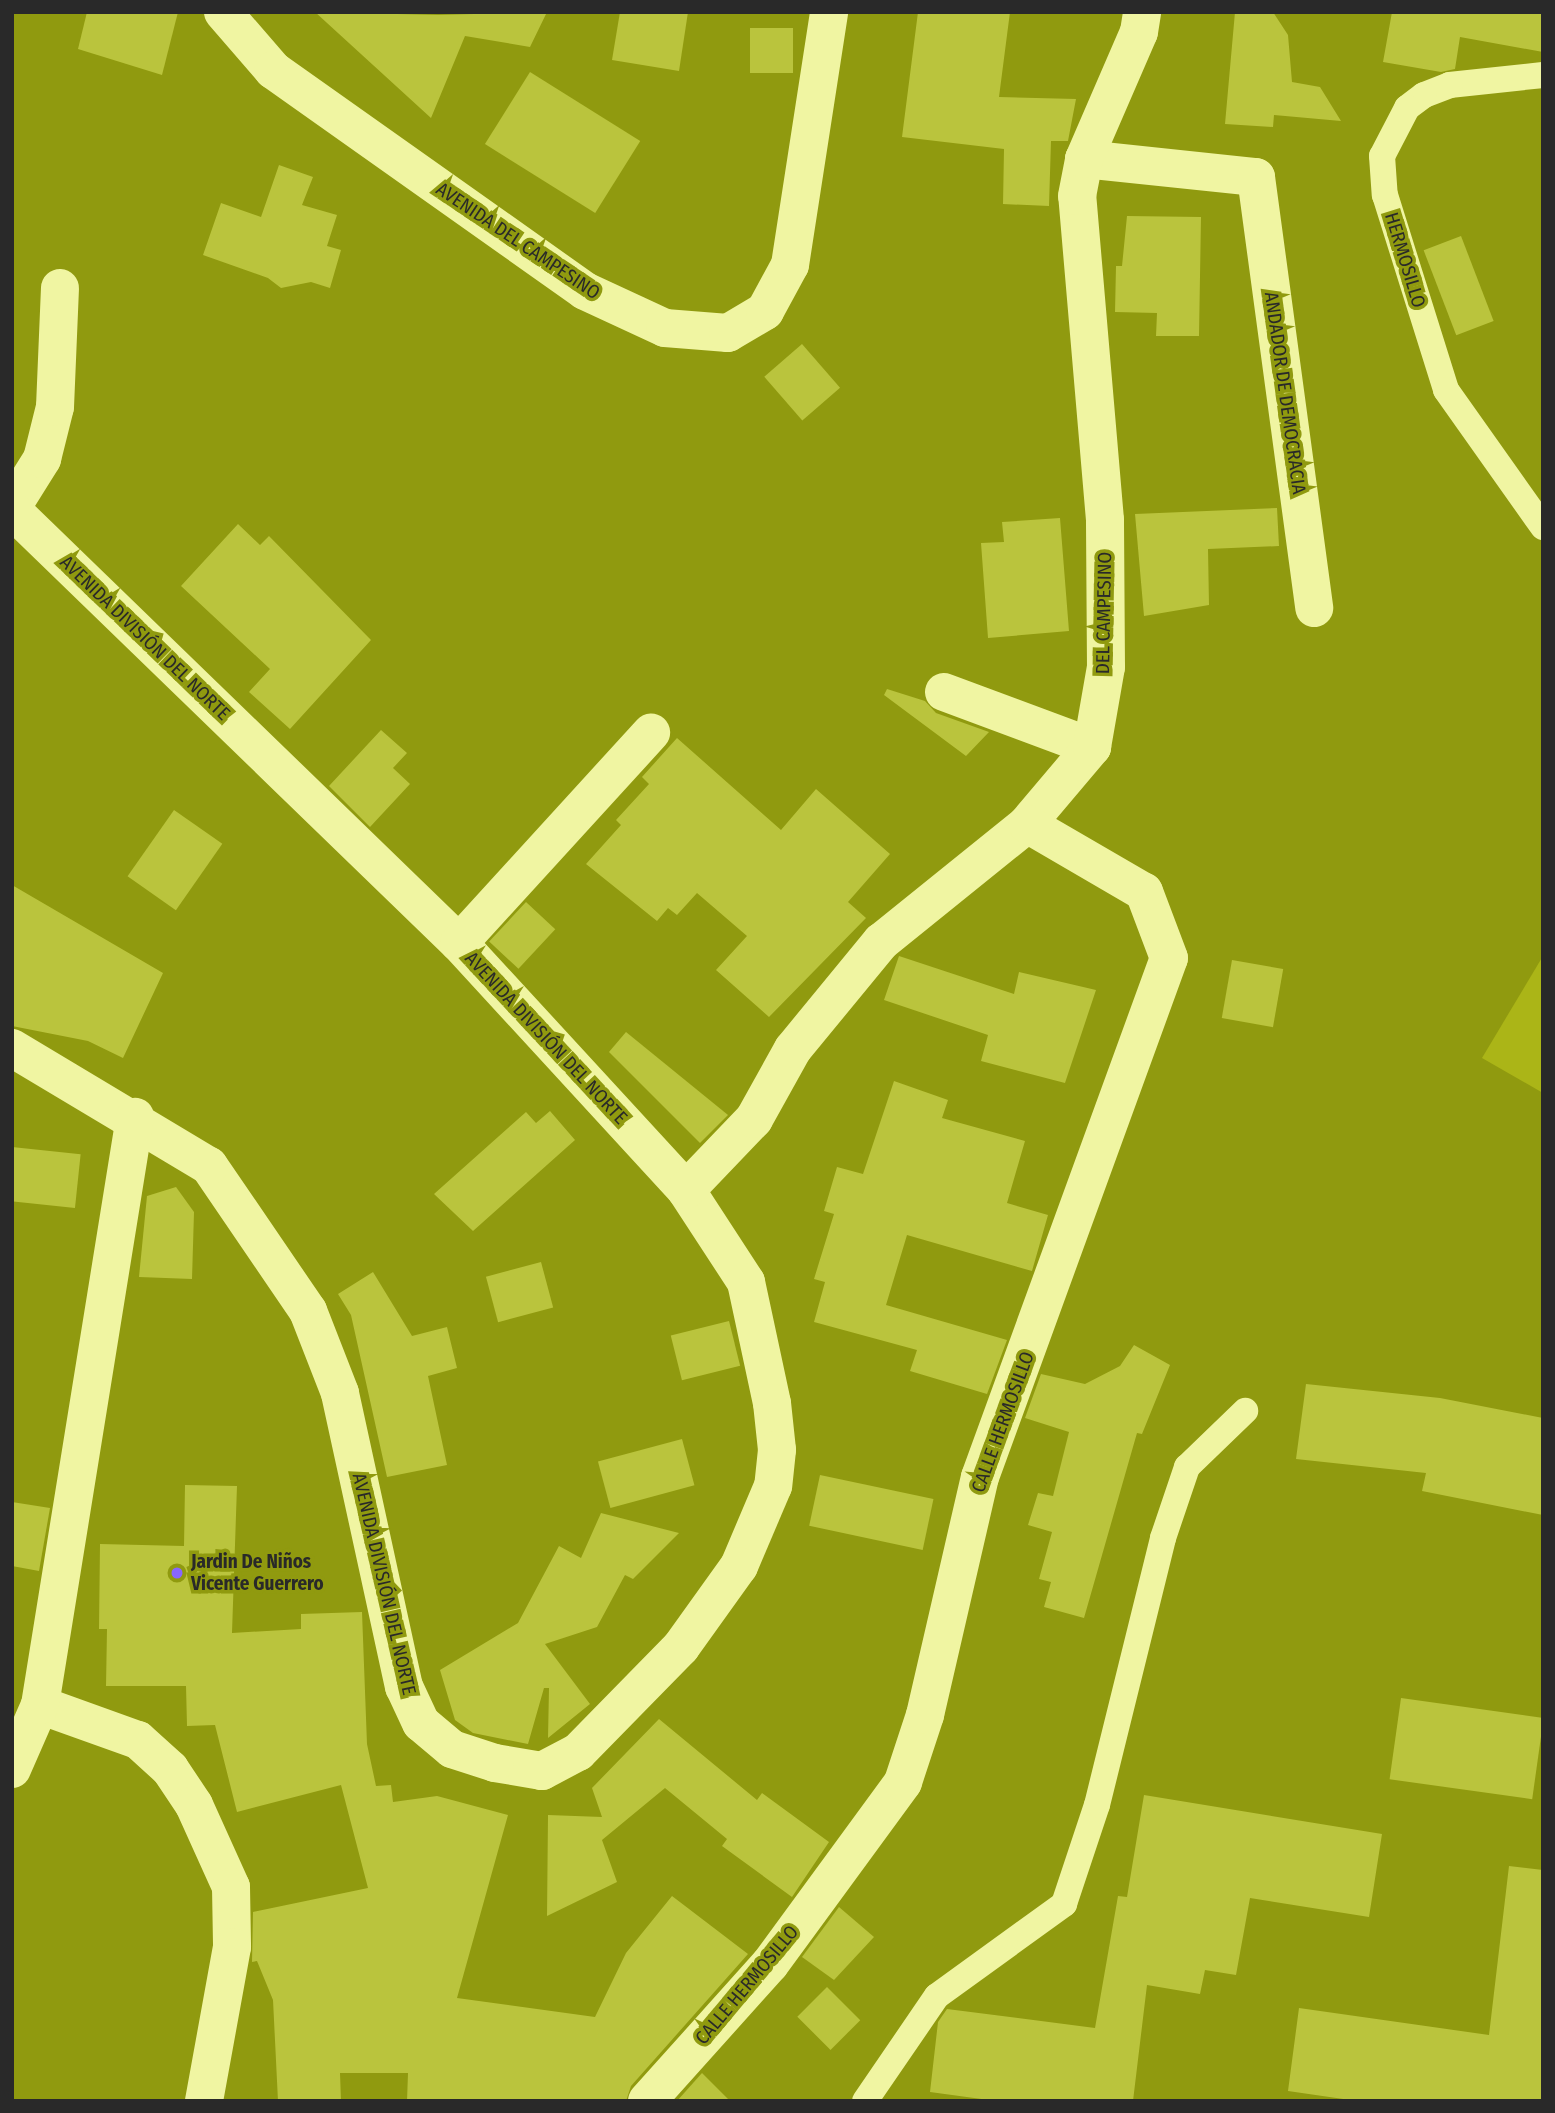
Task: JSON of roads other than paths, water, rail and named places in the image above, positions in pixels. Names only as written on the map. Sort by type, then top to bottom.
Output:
[{"type":"street","name":"AVENIDA DEL CAMPESINO","points":[[223,12],[272,69],[585,290],[665,328],[728,333],[765,311],[790,265],[829,12]]},
{"type":"street","name":"DEL CAMPESINO","points":[[686,1190],[754,1119],[793,1049],[881,942],[1027,824],[1092,747],[1107,667],[1105,520],[1077,196],[1084,159],[1139,32],[1142,12]]},
{"type":"street","name":"ANDADOR DE DEMOCRACIA","points":[[1084,159],[1256,177],[1314,608]]},
{"type":"street","points":[[12,508],[42,459],[55,407],[60,288]]},
{"type":"street","name":"AVENIDA DIVISIÓN DEL NORTE","points":[[12,508],[459,943],[686,1190],[746,1282],[772,1403],[777,1450],[773,1486],[739,1566],[681,1647],[578,1752],[542,1771],[452,1749],[421,1723],[404,1687],[340,1394],[308,1311],[209,1166],[135,1117],[12,1048]]},
{"type":"street","points":[[944,692],[1092,747]]},
{"type":"street","points":[[459,943],[651,733]]},
{"type":"street","name":"CALLE HERMOSILLO","points":[[647,2101],[770,1964],[903,1782],[925,1715],[980,1477],[1169,958],[1144,892],[1027,824]]},
{"type":"street","points":[[12,1769],[40,1705],[135,1117]]},
{"type":"street","points":[[40,1705],[138,1740],[170,1769],[194,1805],[231,1887],[232,1947],[204,2101]]},
{"type":"lane","name":"HERMOSILLO","points":[[1543,75],[1450,85],[1424,95],[1407,108],[1382,156],[1385,195],[1446,390],[1543,527]]},
{"type":"lane","points":[[864,2101],[937,1996],[1064,1904],[1097,1805],[1163,1538],[1187,1467],[1245,1411]]},
{"type":"place","name":"Jardin De Niños Vicente Guerrero","points":[[177,1573]]}]
